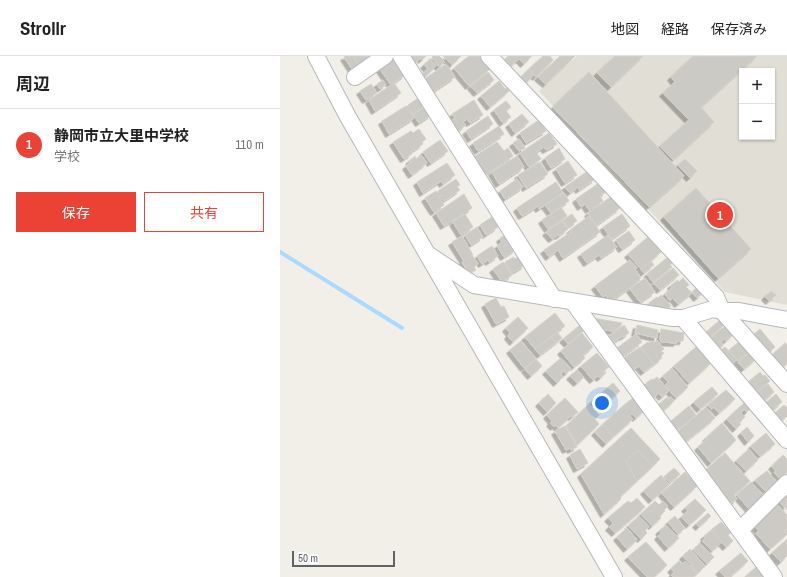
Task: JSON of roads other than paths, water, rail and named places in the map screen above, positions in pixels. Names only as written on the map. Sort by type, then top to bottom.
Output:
[{"type":"street","points":[[316,56],[348,117],[614,577]]},
{"type":"street","points":[[355,77],[385,56]]},
{"type":"street","points":[[401,56],[554,299]]},
{"type":"street","points":[[489,56],[716,297],[722,311],[787,384]]},
{"type":"street","points":[[426,252],[474,285],[673,318],[683,318],[713,309],[722,311],[739,310],[787,320]]},
{"type":"street","points":[[573,302],[774,577]]},
{"type":"street","points":[[683,318],[787,440]]},
{"type":"street","points":[[740,530],[787,483]]},
{"type":"waterway","points":[[280,252],[402,328]]},
{"type":"place","name":"静岡市立大里中学校","points":[[720,215]]}]
